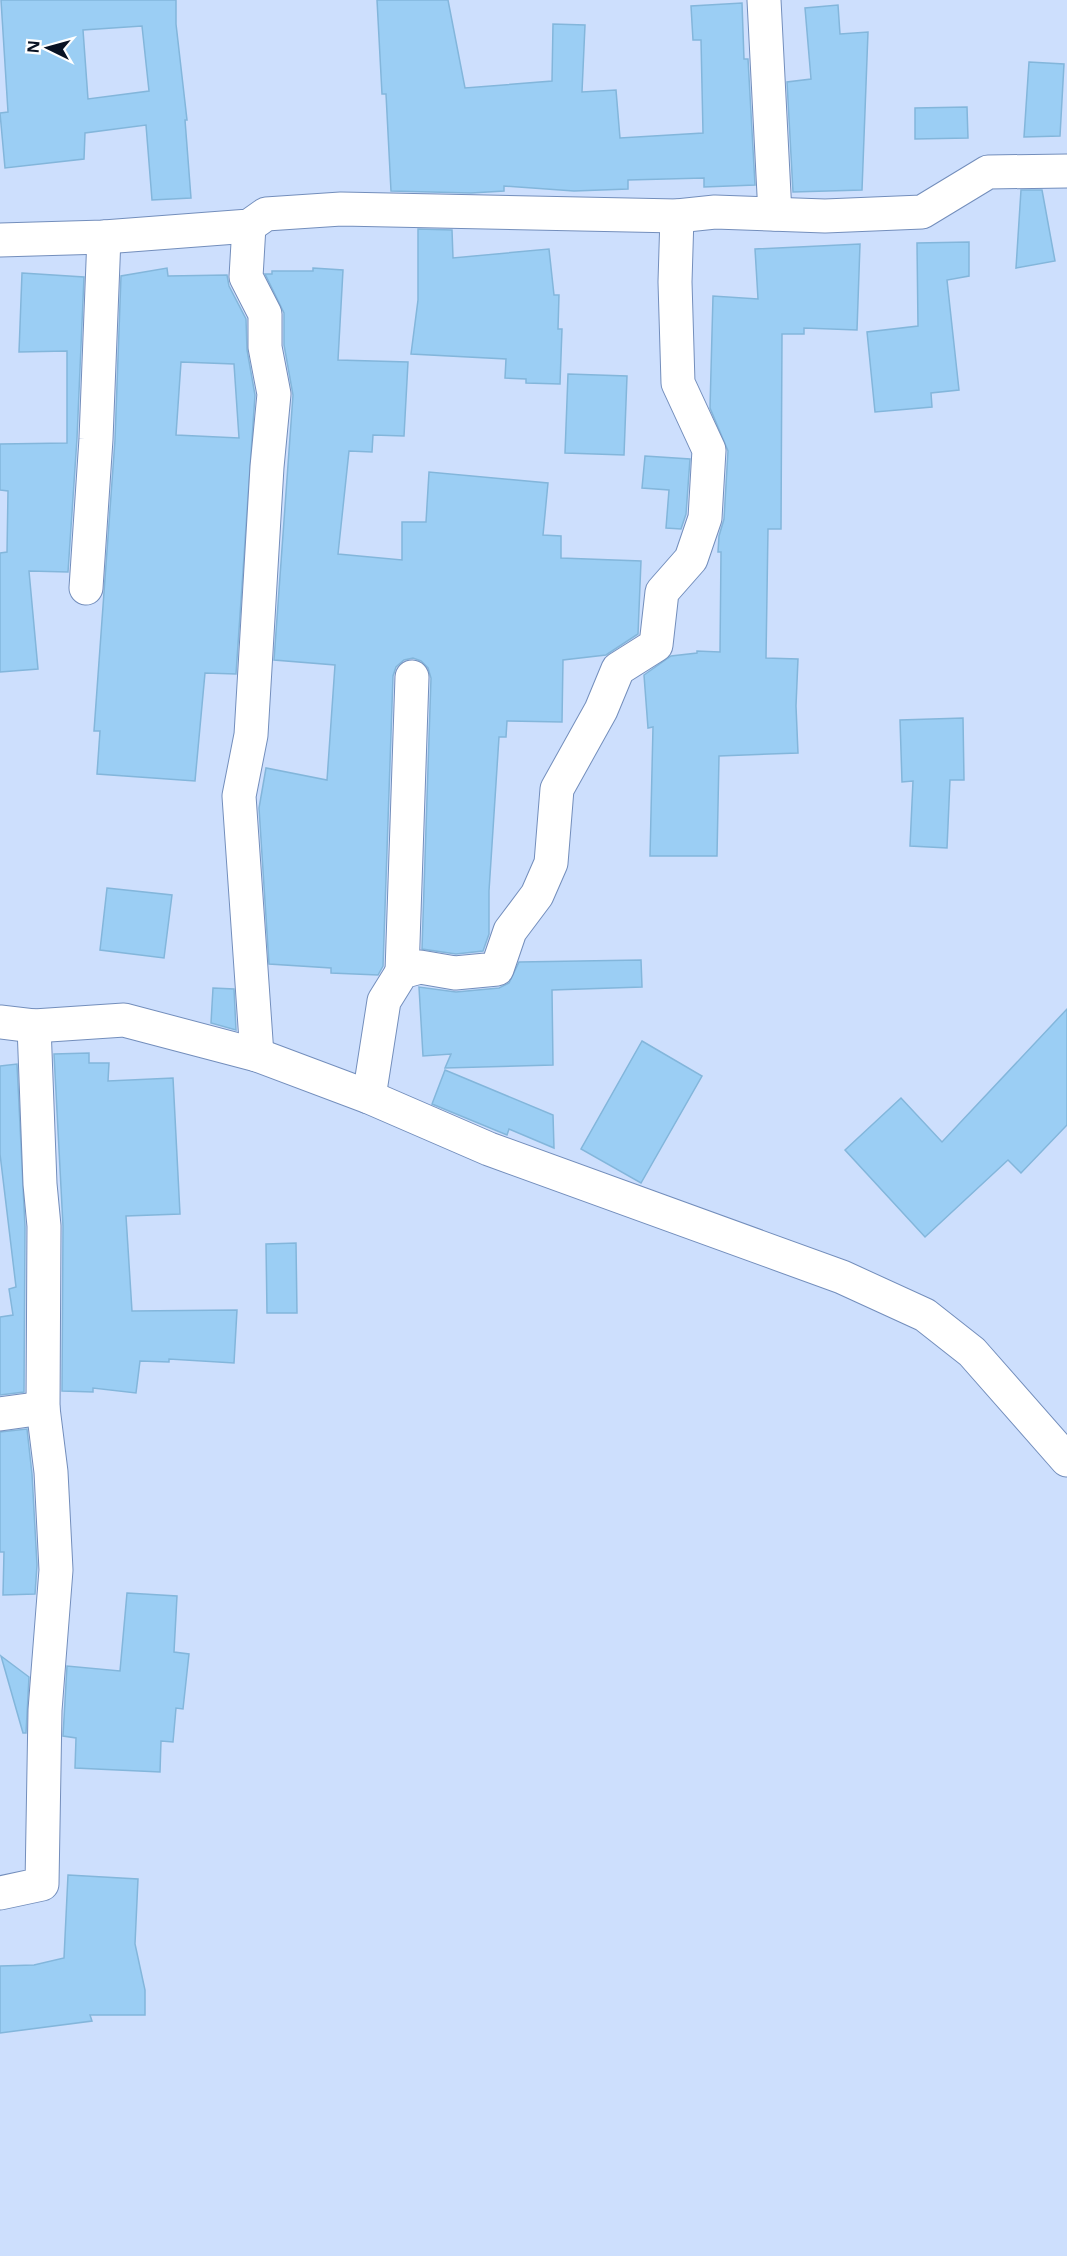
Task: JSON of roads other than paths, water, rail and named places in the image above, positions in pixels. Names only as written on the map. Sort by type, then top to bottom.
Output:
[{"type":"street","points":[[764,0],[775,214]]},
{"type":"street","points":[[0,240],[104,237],[249,226],[266,213],[341,209],[677,216],[715,212],[825,216],[922,212],[988,172],[1067,171]]},
{"type":"street","points":[[402,972],[420,967],[455,973],[497,969],[510,931],[537,895],[551,863],[557,789],[601,710],[618,669],[656,645],[662,592],[691,559],[705,518],[709,450],[678,383],[675,282],[677,216]]},
{"type":"street","points":[[249,226],[246,277],[265,314],[265,347],[274,394],[267,467],[251,735],[239,796],[257,1055]]},
{"type":"street","points":[[86,588],[96,439],[104,237]]},
{"type":"street","points":[[369,1097],[384,1001],[402,972],[412,677]]},
{"type":"street","points":[[0,1022],[34,1026],[124,1020],[257,1055],[369,1097],[489,1149],[842,1277],[925,1315],[972,1352],[1067,1460]]},
{"type":"street","points":[[0,1893],[42,1884],[45,1710],[56,1569],[51,1472],[43,1408],[44,1226],[40,1184],[34,1026]]},
{"type":"street","points":[[0,1414],[43,1408]]}]
